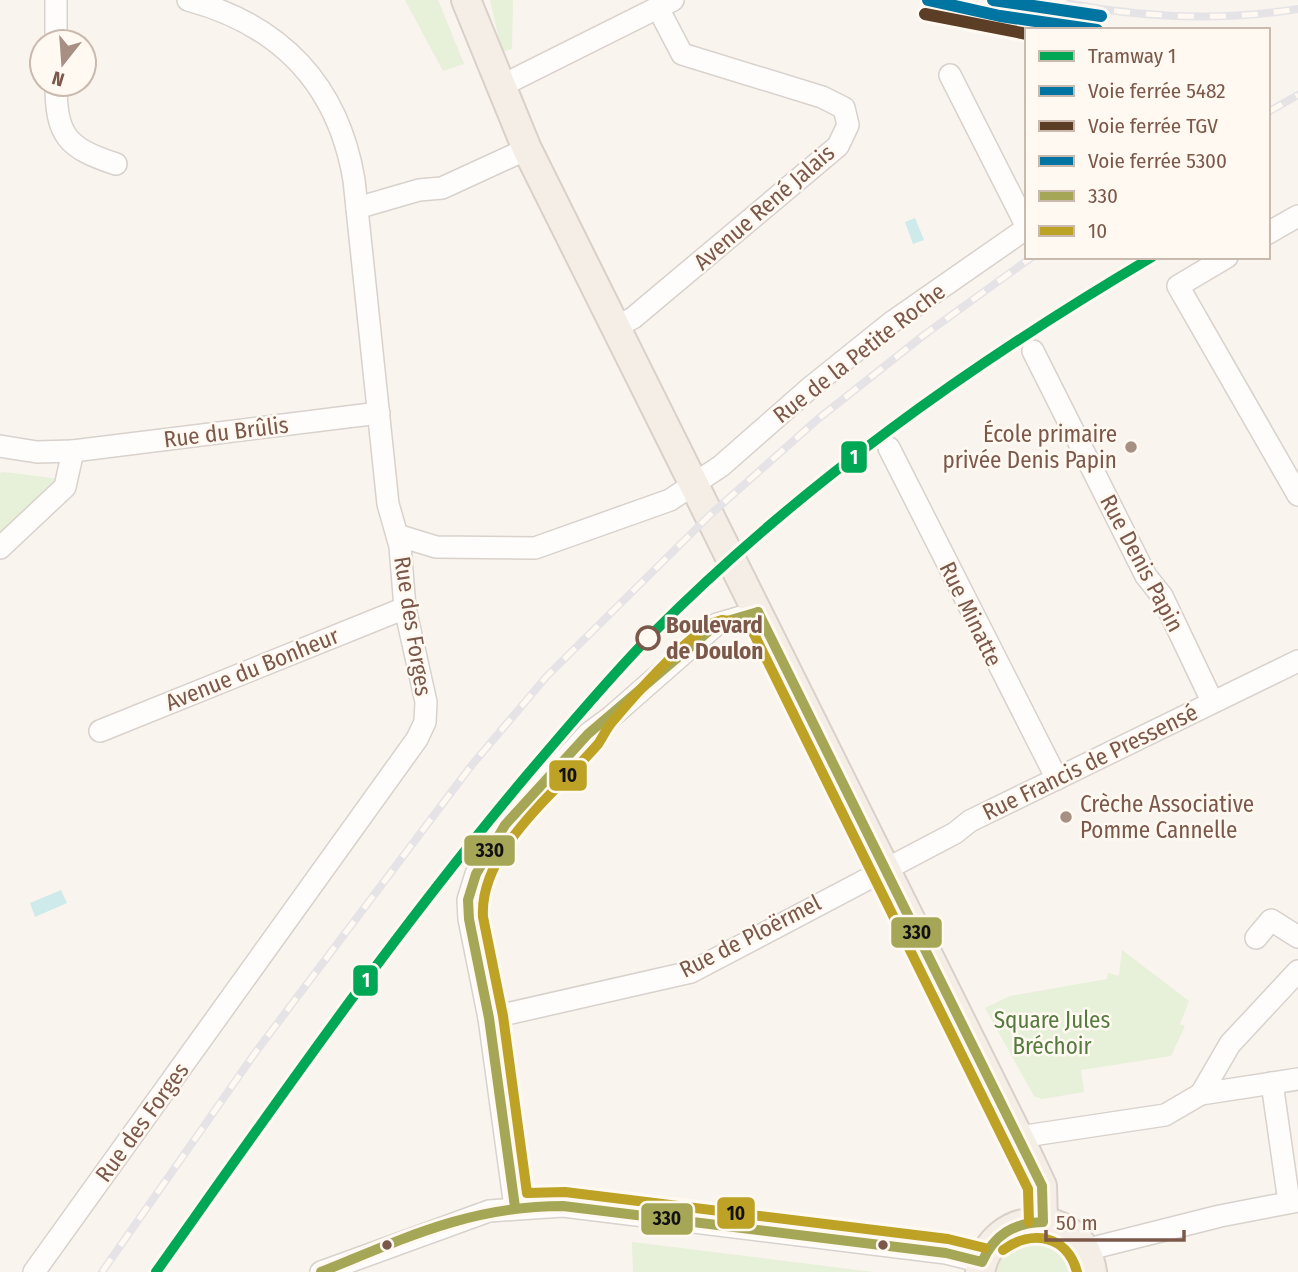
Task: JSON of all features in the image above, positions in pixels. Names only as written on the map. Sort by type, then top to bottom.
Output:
[{"type":"main road","points":[[466,0],[527,149],[1019,1137],[1042,1186],[1042,1222]]},
{"type":"main road","points":[[981,1267],[991,1245],[1005,1231],[1023,1223],[1042,1222],[1063,1228],[1089,1261]]},
{"type":"street","points":[[56,0],[56,28]]},
{"type":"street","name":"Rue des Forges","points":[[34,1272],[417,739],[425,722],[426,702],[405,608],[397,535],[388,504],[348,145],[336,115],[313,76],[293,56],[244,21],[188,0]]},
{"type":"street","points":[[501,86],[665,4]]},
{"type":"street","name":"Avenue René Jalais","points":[[616,327],[633,318],[838,146],[848,125],[844,108],[822,97],[682,54],[665,4]]},
{"type":"street","points":[[950,75],[1025,224]]},
{"type":"street","points":[[56,98],[59,127],[68,141],[116,164]]},
{"type":"street","points":[[357,208],[419,190],[442,188],[527,149]]},
{"type":"street","points":[[1270,232],[1298,216]]},
{"type":"street","name":"Rue de la Petite Roche","points":[[397,535],[436,547],[535,548],[659,505],[695,484],[892,323],[1025,229]]},
{"type":"street","points":[[1224,259],[1178,286],[1295,484]]},
{"type":"street","name":"Rue Denis Papin","points":[[1033,351],[1146,576],[1162,596],[1212,701]]},
{"type":"street","name":"Rue du Brûlis","points":[[0,446],[37,452],[73,451],[379,413]]},
{"type":"street","name":"Rue Minatte","points":[[889,448],[1057,779]]},
{"type":"street","points":[[0,548],[65,487],[73,451]]},
{"type":"street","name":"Avenue du Bonheur","points":[[100,731],[405,608]]},
{"type":"street","points":[[515,1207],[489,1018],[469,919],[468,900],[476,874],[505,825],[588,733],[638,694],[702,636],[724,621],[758,612]]},
{"type":"street","name":"Rue Francis de Pressensé","points":[[884,869],[955,833],[971,821],[1298,661]]},
{"type":"street","name":"Rue de Ploërmel","points":[[489,1018],[691,972],[884,869]]},
{"type":"street","points":[[1256,938],[1271,920],[1298,937]]},
{"type":"street","points":[[1201,1094],[1230,1044],[1298,971]]},
{"type":"street","points":[[1019,1137],[1165,1115],[1201,1094],[1298,1079]]},
{"type":"street","points":[[1089,1261],[1294,1201],[1272,1083]]},
{"type":"street","points":[[321,1272],[440,1226],[489,1211],[515,1207],[563,1206],[946,1253],[981,1267]]},
{"type":"green space","points":[[405,0],[438,0],[464,64],[443,71]]},
{"type":"green space","points":[[490,0],[513,0],[512,49],[502,52]]},
{"type":"green space","points":[[0,473],[60,479],[0,534]]},
{"type":"green space","name":"Square Jules Bréchoir","points":[[1122,950],[1189,1001],[1180,1024],[1185,1026],[1171,1056],[1081,1070],[1084,1092],[1042,1099],[1034,1096],[985,1008],[1010,996],[1107,979],[1108,973],[1119,976]]},
{"type":"green space","points":[[1033,1236],[1049,1239],[1062,1246],[1072,1257],[1078,1272],[995,1272],[1000,1258],[1008,1248]]},
{"type":"green space","points":[[632,1242],[874,1272],[633,1272]]},
{"type":"water","points":[[915,218],[924,240],[913,244],[905,222]]},
{"type":"water","points":[[61,890],[67,903],[35,917],[30,903]]},
{"type":"railway","points":[[1051,0],[1174,16],[1236,15],[1298,9]]},
{"type":"railway","points":[[1270,111],[1298,95]]},
{"type":"railway","points":[[102,1272],[255,1053],[471,766],[547,676],[711,514],[818,419],[924,335],[1029,259]]},
{"type":"tram line","name":"1","points":[[156,1272],[337,1019],[430,896],[527,775],[652,634],[767,527],[890,430],[1018,340],[1149,259]]},
{"type":"rail line","name":"5482","points":[[928,0],[1000,16],[1083,28]]},
{"type":"rail line","name":"5300","points":[[993,0],[1101,16]]},
{"type":"rail line","name":"TGV","points":[[925,14],[1025,34]]},
{"type":"transit line","name":"330","points":[[515,1207],[489,1018],[469,919],[468,900],[476,874],[505,825],[588,734],[717,624],[758,612]]},
{"type":"transit line","name":"330","points":[[321,1272],[439,1226],[529,1207],[563,1206],[946,1253],[982,1262],[992,1245],[1006,1232],[1023,1225],[1043,1222],[1042,1186],[758,612]]},
{"type":"transit line","name":"10","points":[[985,1248],[948,1239],[565,1192],[527,1193],[503,1016],[483,917],[485,892],[494,868],[524,823],[598,744],[610,725],[646,683],[710,624],[722,620],[749,624],[1028,1189],[1029,1222]]},
{"type":"transit line","name":"10","points":[[1003,1250],[1025,1239],[1047,1239],[1065,1250],[1077,1272]]},
{"type":"place","name":"École primaire privée Denis Papin","points":[[1131,447]]},
{"type":"place","name":"Boulevard de Doulon","points":[[648,638]]},
{"type":"place","name":"Crèche Associative Pomme Cannelle","points":[[1066,817]]}]
